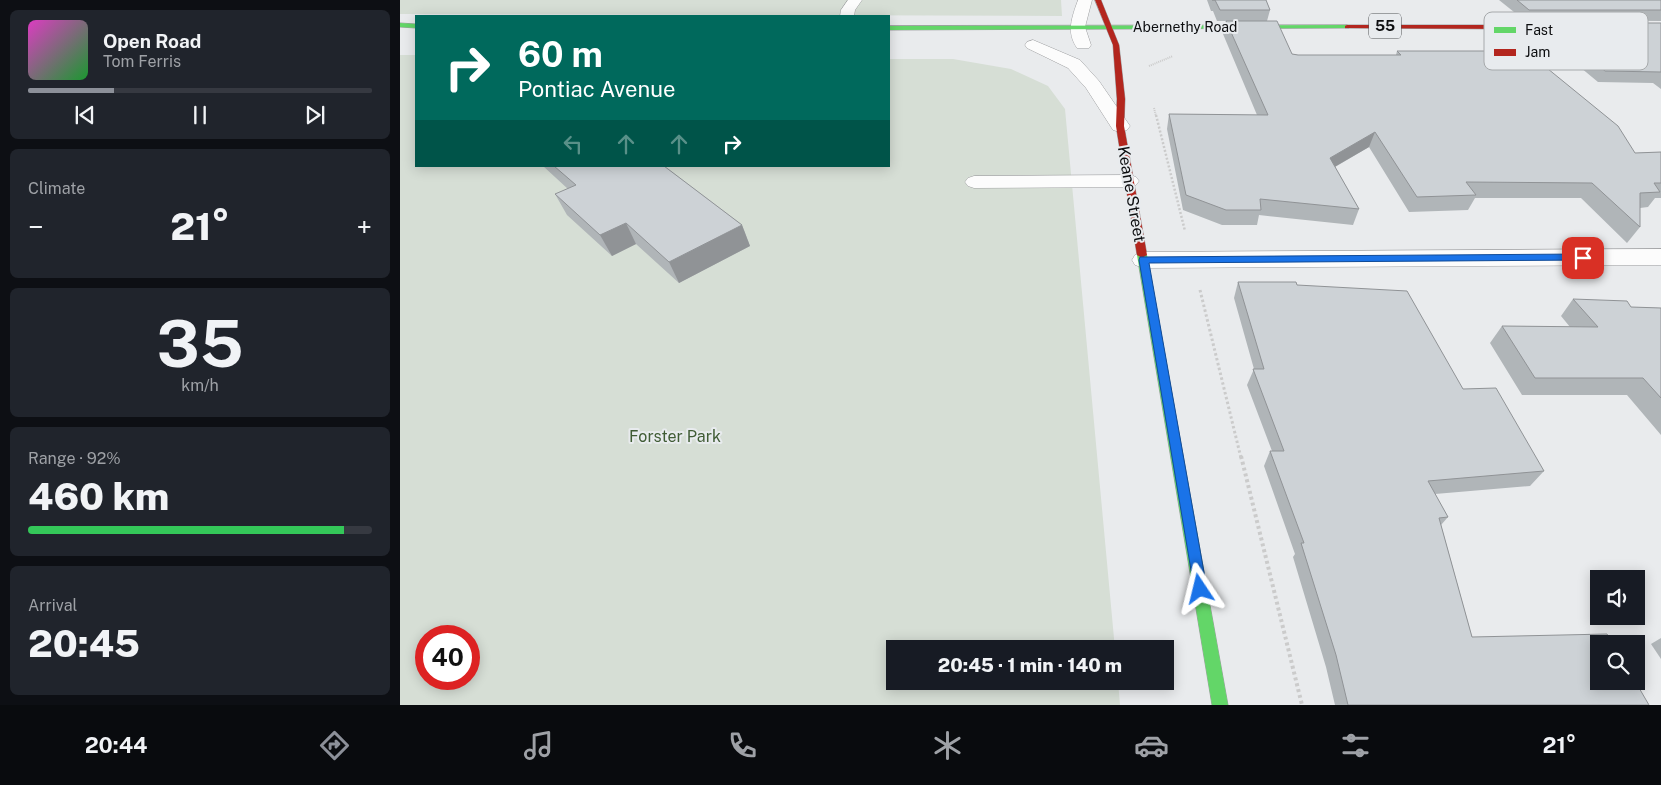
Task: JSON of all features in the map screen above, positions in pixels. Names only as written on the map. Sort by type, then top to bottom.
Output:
[{"type":"main road","name":"Keane Street","points":[[1098,0],[1110,27],[1121,45],[1120,126],[1220,705]]},
{"type":"main road","points":[[400,26],[415,26]]},
{"type":"main road","name":"Abernethy Road","points":[[890,28],[1484,27]]},
{"type":"main road","name":"Abernethy Road","points":[[1028,45],[1121,45]]},
{"type":"street","points":[[847,15],[848,10],[856,0]]},
{"type":"street","points":[[1082,45],[1076,27],[1085,0]]},
{"type":"street","name":"Keane Street","points":[[1028,45],[1074,64],[1093,85],[1120,126]]},
{"type":"street","points":[[1144,260],[1661,257]]},
{"type":"lane","points":[[974,182],[1130,181]]},
{"type":"green space","points":[[400,0],[1061,0],[1062,16],[890,15],[400,14]]},
{"type":"green space","name":"Forster Park","points":[[400,55],[415,55],[415,167],[890,167],[890,59],[953,59],[1011,69],[1048,86],[1065,109],[1114,640],[886,640],[886,690],[1119,690],[1120,705],[400,705]]},
{"type":"building","points":[[1215,0],[1266,0],[1270,10],[1220,10]]},
{"type":"building","points":[[1517,0],[1661,0],[1661,10],[1529,10]]},
{"type":"building","points":[[1226,21],[1277,21],[1292,54],[1298,55],[1401,55],[1397,51],[1484,51],[1484,70],[1549,70],[1618,126],[1635,153],[1661,152],[1661,183],[1654,183],[1660,192],[1640,193],[1640,227],[1592,183],[1466,182],[1476,195],[1417,197],[1375,132],[1330,158],[1359,209],[1260,199],[1261,210],[1226,210],[1186,195],[1169,114],[1268,115]]},
{"type":"building","points":[[1648,23],[1661,23],[1661,72],[1604,70],[1648,70]]},
{"type":"building","points":[[555,167],[665,167],[742,225],[669,262],[626,223],[600,235],[555,194],[576,185]]},
{"type":"building","points":[[1238,282],[1296,282],[1297,285],[1407,291],[1463,389],[1496,388],[1544,471],[1428,481],[1448,517],[1439,518],[1472,637],[1607,634],[1590,635],[1590,690],[1640,690],[1649,705],[1348,705],[1336,655],[1301,543],[1304,543],[1270,451],[1284,451],[1253,369],[1264,369]]},
{"type":"building","points":[[1573,299],[1627,301],[1631,307],[1661,308],[1661,398],[1643,378],[1535,378],[1502,326],[1598,327]]},
{"type":"traffic: fast","points":[[400,25],[415,26]]},
{"type":"traffic: fast","points":[[890,28],[1347,27]]},
{"type":"traffic: fast","points":[[1142,255],[1220,705]]},
{"type":"traffic: jam","points":[[1098,0],[1116,45],[1121,99],[1120,126],[1142,255]]},
{"type":"traffic: jam","points":[[1347,27],[1484,27]]},
{"type":"route","points":[[1200,589],[1144,260],[1583,258]]}]
